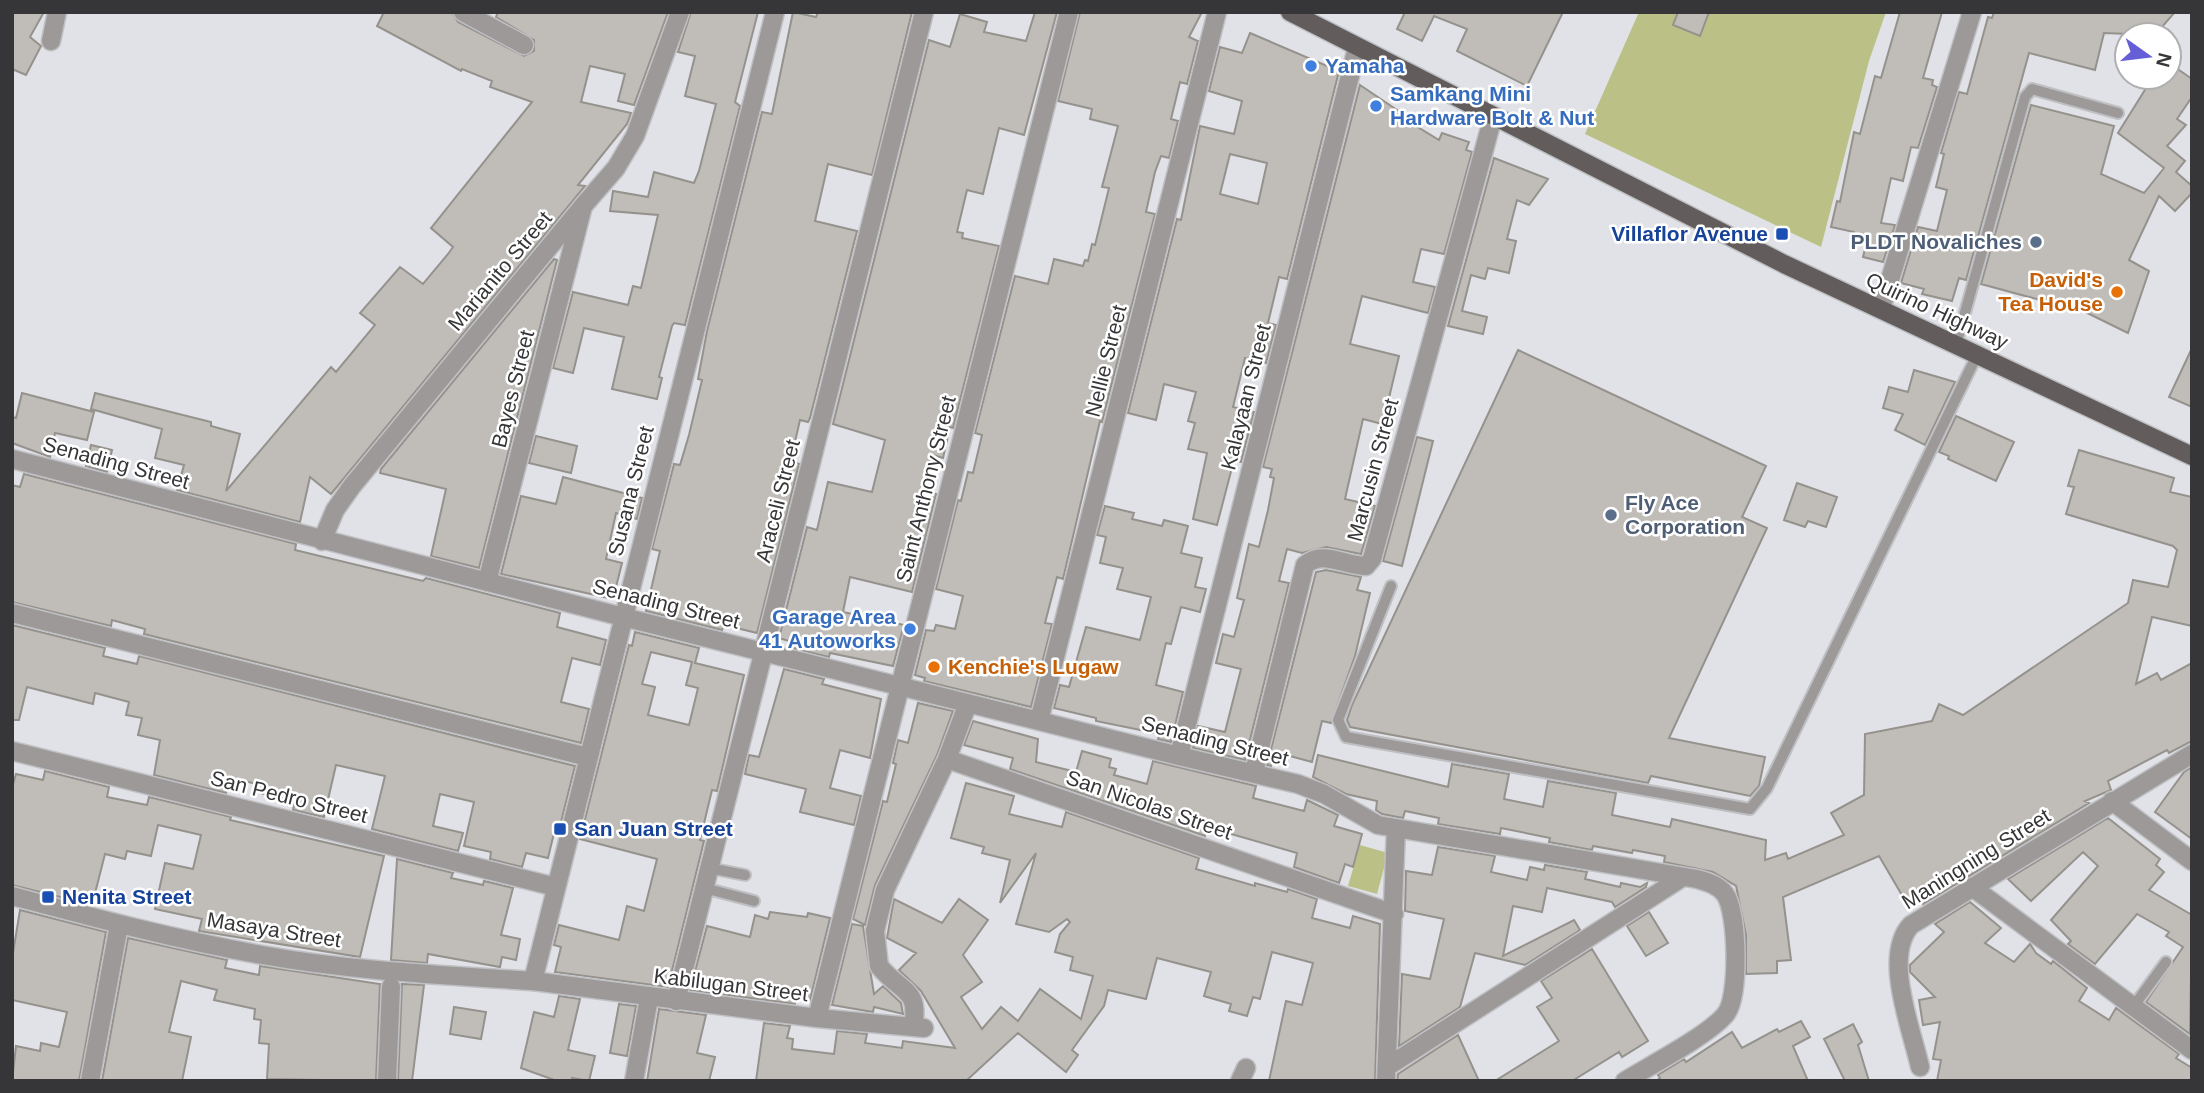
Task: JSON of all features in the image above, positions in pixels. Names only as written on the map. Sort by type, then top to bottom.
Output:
[{"type":"main road","name":"Quirino Highway","points":[[1290,12],[1784,264],[2192,456]]},
{"type":"street","points":[[51,41],[57,12]]},
{"type":"street","name":"Marianito Street","points":[[322,541],[335,510],[352,486],[616,168],[635,136],[680,12]]},
{"type":"street","name":"Susana Street","points":[[533,981],[775,12]]},
{"type":"street","name":"Araceli Street","points":[[676,1001],[924,12]]},
{"type":"street","name":"Saint Anthony Street","points":[[817,1018],[1069,12]]},
{"type":"street","name":"Nellie Street","points":[[1039,721],[1217,12]]},
{"type":"street","points":[[1881,309],[1972,12]]},
{"type":"street","points":[[469,14],[524,45]]},
{"type":"street","name":"Kalayaan Street","points":[[1179,756],[1357,48]]},
{"type":"street","name":"Marcusin Street","points":[[1254,772],[1305,565],[1312,558],[1321,557],[1358,566],[1366,566],[1372,559],[1493,117]]},
{"type":"street","name":"Bayes Street","points":[[486,582],[583,206]]},
{"type":"street","name":"Senading Street","points":[[12,459],[623,617],[1179,756],[1254,772],[1324,794],[1362,818],[1396,829],[1714,884],[1725,894],[1731,906],[1736,986],[1731,1009],[1718,1022],[1625,1081]]},
{"type":"street","points":[[12,612],[588,757]]},
{"type":"street","points":[[947,759],[968,703]]},
{"type":"street","name":"San Pedro Street","points":[[12,751],[556,887]]},
{"type":"street","name":"Maningning Street","points":[[1920,1068],[1897,966],[1899,943],[1911,925],[2192,754]]},
{"type":"street","name":"Kabilugan Street","points":[[533,981],[649,998],[919,1028],[917,1006],[912,997],[879,967],[876,921],[885,890],[947,759]]},
{"type":"street","name":"San Nicolas Street","points":[[947,759],[1394,914]]},
{"type":"street","points":[[2112,801],[2192,861]]},
{"type":"street","points":[[1387,1074],[1396,829]]},
{"type":"street","points":[[1387,1074],[1684,877]]},
{"type":"street","points":[[1972,887],[2192,1050]]},
{"type":"street","name":"Masaya Street","points":[[13,898],[119,925],[391,980],[533,981]]},
{"type":"street","points":[[90,1081],[119,925]]},
{"type":"street","points":[[387,1081],[391,980]]},
{"type":"street","points":[[634,1081],[649,998]]},
{"type":"lane","points":[[1955,345],[2025,97],[2032,89],[2118,113]]},
{"type":"lane","points":[[1391,586],[1338,720],[1346,737],[1750,809],[1767,788],[1977,355]]},
{"type":"lane","points":[[709,868],[745,875]]},
{"type":"lane","points":[[704,888],[754,901]]},
{"type":"lane","points":[[2133,1007],[2166,962]]},
{"type":"green space","points":[[1639,12],[1886,12],[1869,61],[1821,247],[1585,134]]},
{"type":"green space","points":[[1360,845],[1388,853],[1377,894],[1348,886]]},
{"type":"building","points":[[12,12],[44,12],[30,37],[41,46],[26,75],[12,69]]},
{"type":"building","points":[[384,12],[452,12],[458,22],[524,56],[534,51],[534,40],[496,17],[498,12],[668,12],[634,105],[618,101],[625,74],[590,66],[581,102],[631,113],[627,124],[578,185],[585,186],[331,494],[310,477],[300,522],[177,490],[184,465],[155,458],[162,429],[91,409],[95,393],[211,422],[211,426],[240,434],[226,491],[331,367],[336,372],[375,325],[360,313],[400,267],[423,284],[448,254],[453,247],[431,228],[532,102],[490,87],[492,81],[462,69],[461,71],[377,26]]},
{"type":"building","points":[[691,12],[758,12],[735,102],[740,106],[685,325],[674,323],[672,326],[659,377],[662,378],[657,399],[612,389],[624,337],[584,328],[573,373],[553,368],[573,292],[628,305],[633,286],[641,288],[658,215],[610,211],[613,191],[648,197],[654,172],[694,183],[699,171],[716,104],[685,96],[695,56],[678,52]]},
{"type":"building","points":[[793,12],[816,17],[818,12],[912,12],[872,175],[828,164],[815,221],[857,231],[810,418],[808,422],[800,420],[791,459],[799,464],[757,633],[724,625],[722,630],[646,611],[660,551],[652,549],[674,464],[680,465],[689,435],[702,380],[698,379],[707,331],[762,112],[772,114]]},
{"type":"building","points":[[1035,12],[1057,12],[1024,135],[999,128],[983,194],[967,190],[957,232],[963,233],[962,238],[999,246],[953,428],[950,427],[943,458],[933,455],[924,491],[936,494],[912,592],[850,577],[843,612],[904,625],[893,666],[830,653],[829,657],[788,647],[789,641],[779,638],[807,527],[817,530],[828,482],[872,492],[885,440],[833,424],[929,40],[950,47],[960,14],[987,22],[984,32],[1026,41]]},
{"type":"building","points":[[1080,12],[1202,12],[1189,37],[1198,41],[1187,84],[1180,82],[1171,119],[1178,121],[1169,158],[1161,156],[1155,172],[1146,212],[1155,214],[1102,422],[1100,421],[1063,579],[1057,577],[1045,623],[1052,624],[1031,707],[924,681],[925,678],[915,675],[926,630],[934,631],[936,625],[955,629],[963,596],[936,589],[958,500],[961,501],[968,472],[973,473],[982,435],[975,433],[1015,276],[1048,284],[1054,259],[1083,266],[1085,260],[1088,261],[1092,244],[1095,245],[1109,188],[1102,187],[1118,126],[1090,119],[1092,109],[1058,101]]},
{"type":"building","points":[[1405,12],[1563,12],[1527,86],[1457,51],[1467,29],[1434,16],[1422,41],[1397,29]]},
{"type":"building","points":[[1678,12],[1709,12],[1700,36],[1673,25]]},
{"type":"building","points":[[1900,12],[1942,12],[1923,78],[1933,80],[1932,85],[1937,87],[1918,148],[1911,147],[1903,181],[1891,178],[1881,223],[1895,225],[1883,262],[1863,257],[1867,241],[1853,238],[1854,232],[1831,227],[1837,201],[1840,202],[1854,132],[1860,134],[1875,76],[1881,78]]},
{"type":"building","points":[[1994,12],[2175,12],[2167,21],[2113,21],[2113,33],[2104,33],[2095,70],[2029,53],[1966,280],[1959,278],[1952,301],[1922,294],[1924,289],[1901,283],[1918,227],[1937,231],[1947,190],[1936,187],[1944,154],[1941,153],[1959,92],[1967,94],[1988,17],[1992,18]]},
{"type":"building","points":[[1250,33],[1339,71],[1287,279],[1279,277],[1268,323],[1276,325],[1266,363],[1245,358],[1233,407],[1254,412],[1241,462],[1234,460],[1217,525],[1193,519],[1207,453],[1188,449],[1195,423],[1188,421],[1196,392],[1164,384],[1156,420],[1128,413],[1177,219],[1181,220],[1200,126],[1234,134],[1242,101],[1209,91],[1220,47],[1242,53]],"holes":[[[1230,154],[1267,163],[1258,204],[1220,194]]]},
{"type":"building","points":[[2183,73],[2192,79],[2192,97],[2177,119],[2186,125],[2167,146],[2185,161],[2176,172],[2192,186],[2192,193],[2175,211],[2159,196],[2129,260],[2149,271],[2128,333],[2067,303],[2066,307],[1981,284],[2031,105],[2114,126],[2101,174],[2144,193],[2164,168],[2118,133],[2144,91],[2183,91]]},
{"type":"building","points":[[1360,85],[1397,110],[1395,113],[1439,140],[1442,133],[1469,142],[1466,150],[1472,152],[1444,254],[1421,249],[1413,282],[1435,287],[1428,313],[1362,296],[1350,344],[1399,356],[1388,402],[1391,403],[1386,425],[1363,419],[1345,499],[1375,506],[1361,554],[1326,547],[1302,553],[1287,549],[1279,581],[1289,583],[1245,760],[1193,748],[1198,726],[1225,732],[1241,669],[1216,663],[1223,634],[1234,637],[1244,600],[1237,598],[1249,544],[1259,547],[1274,478],[1270,477],[1272,469],[1263,467]]},
{"type":"building","points":[[1494,158],[1548,179],[1529,205],[1517,200],[1507,239],[1516,241],[1509,273],[1488,268],[1485,279],[1471,275],[1462,311],[1487,317],[1483,334],[1448,326]]},
{"type":"building","points":[[554,259],[557,260],[479,568],[431,556],[446,489],[380,473],[381,469]]},
{"type":"building","points":[[2192,348],[2192,407],[2169,397]]},
{"type":"building","points":[[1518,350],[1766,466],[1742,517],[1767,528],[1669,738],[1765,757],[1759,786],[1750,796],[1651,776],[1648,783],[1350,727],[1347,720],[1352,705]]},
{"type":"building","points":[[1914,370],[1955,382],[1925,445],[1895,430],[1903,414],[1883,408],[1889,387],[1908,392]]},
{"type":"building","points":[[22,393],[94,412],[87,440],[55,433],[50,457],[12,443],[12,417],[16,418]]},
{"type":"building","points":[[1956,416],[2014,442],[1996,481],[1948,459],[1949,456],[1939,452]]},
{"type":"building","points":[[536,436],[577,446],[571,473],[529,463]]},
{"type":"building","points":[[1417,437],[1433,441],[1402,566],[1383,561]]},
{"type":"building","points":[[91,445],[112,450],[107,472],[86,466]]},
{"type":"building","points":[[2079,450],[2174,478],[2170,492],[2192,497],[2192,626],[2152,617],[2136,684],[2157,673],[2161,680],[2192,663],[2192,741],[2169,753],[2167,750],[2108,781],[2111,790],[2085,801],[2089,803],[1923,904],[1918,894],[1906,902],[1879,856],[1783,897],[1791,960],[1777,961],[1777,973],[1746,974],[1746,935],[1736,886],[1713,872],[1664,862],[1665,856],[1633,850],[1632,853],[1593,846],[1592,850],[1549,842],[1550,838],[1501,828],[1500,834],[1438,824],[1439,818],[1405,811],[1403,818],[1382,814],[1376,810],[1377,801],[1346,794],[1313,777],[1318,755],[1448,787],[1452,764],[1509,774],[1504,799],[1543,807],[1548,781],[1616,793],[1612,815],[1670,827],[1672,819],[1766,840],[1765,860],[1786,853],[1788,859],[1844,835],[1831,813],[1864,795],[1865,734],[1932,721],[1939,704],[1963,715],[2128,603],[2133,580],[2168,587],[2177,550],[2173,546],[2066,514],[2074,487],[2068,486]]},
{"type":"building","points":[[24,474],[296,544],[295,550],[423,581],[426,578],[560,613],[557,627],[606,640],[600,665],[572,658],[561,702],[589,709],[581,743],[144,634],[145,629],[112,620],[111,626],[12,602],[12,485],[20,487]]},
{"type":"building","points":[[563,477],[642,498],[637,519],[616,513],[606,559],[622,563],[613,599],[501,574],[521,496],[556,504]]},
{"type":"building","points":[[1797,483],[1837,497],[1826,527],[1808,521],[1805,527],[1784,520]]},
{"type":"building","points":[[1105,506],[1134,513],[1132,519],[1162,526],[1164,520],[1188,526],[1181,553],[1202,558],[1195,587],[1206,589],[1200,612],[1181,607],[1171,644],[1166,643],[1156,685],[1183,692],[1171,742],[1158,739],[1160,734],[1096,721],[1096,718],[1054,708],[1060,685],[1069,687],[1086,627],[1140,640],[1151,597],[1117,589],[1123,568],[1100,563],[1106,537],[1097,535]]},
{"type":"building","points":[[1326,570],[1361,577],[1357,590],[1370,593],[1355,656],[1331,723],[1322,721],[1312,762],[1275,752],[1271,766],[1267,765],[1316,572]]},
{"type":"building","points":[[12,625],[105,648],[103,656],[137,664],[139,656],[575,766],[558,834],[554,833],[548,858],[526,853],[522,867],[490,859],[491,852],[464,846],[474,802],[440,794],[433,826],[463,833],[458,851],[372,829],[385,776],[336,765],[324,817],[293,810],[295,801],[260,793],[262,785],[230,778],[226,793],[154,775],[160,740],[138,735],[142,718],[126,715],[129,702],[95,693],[93,704],[27,687],[19,720],[12,720]]},
{"type":"building","points":[[635,632],[699,648],[695,663],[744,675],[717,791],[712,790],[700,840],[704,841],[668,987],[555,972],[561,947],[554,945],[559,925],[619,940],[627,906],[644,911],[657,859],[580,839],[629,645],[632,646]],"holes":[[[651,652],[692,662],[686,685],[698,688],[689,725],[648,715],[655,687],[642,684]]]},
{"type":"building","points":[[784,669],[824,679],[822,684],[881,699],[870,758],[840,750],[830,788],[861,796],[854,825],[800,812],[806,789],[745,774],[749,755],[759,757]]},
{"type":"building","points":[[918,703],[953,711],[937,755],[875,885],[865,925],[853,919],[883,801],[887,802],[896,764],[893,763],[898,740],[908,743]]},
{"type":"building","points":[[973,721],[1038,739],[1036,762],[1076,772],[1082,751],[1111,759],[1109,767],[1116,769],[1114,775],[1147,784],[1153,761],[1256,786],[1253,798],[1304,811],[1307,800],[1338,815],[1334,826],[1362,834],[1353,867],[1345,864],[1339,883],[1294,867],[1297,853],[1207,827],[1205,836],[1010,769],[1013,758],[964,745]]},
{"type":"building","points":[[2192,767],[2192,839],[2155,812],[2184,772]]},
{"type":"building","points":[[45,771],[109,787],[107,797],[147,805],[149,797],[231,817],[230,820],[384,856],[360,957],[199,931],[202,919],[155,909],[165,863],[193,869],[201,835],[158,825],[151,856],[127,851],[125,859],[105,854],[92,905],[12,885],[12,788],[16,774],[43,780]]},
{"type":"building","points":[[966,783],[1014,796],[1009,814],[1062,827],[1066,812],[1199,858],[1196,869],[1255,886],[1255,883],[1287,892],[1288,889],[1317,899],[1312,918],[1350,928],[1353,916],[1380,924],[1375,1081],[1269,1081],[1286,1001],[1302,1005],[1313,963],[1272,952],[1260,999],[1253,997],[1247,1016],[1229,1011],[1231,1004],[1204,996],[1211,972],[1157,958],[1146,999],[1108,990],[1104,1006],[1072,1050],[1078,1055],[1066,1072],[1018,1033],[966,1081],[756,1081],[764,1023],[790,1026],[787,1038],[793,1039],[792,1049],[834,1054],[837,1031],[867,1034],[865,1043],[902,1048],[903,1041],[955,1048],[921,991],[899,970],[916,953],[887,938],[894,899],[942,923],[959,899],[988,920],[963,955],[982,982],[961,997],[982,1029],[1001,1007],[1018,1021],[1040,989],[1081,1019],[1093,976],[1070,970],[1073,957],[1055,952],[1060,934],[1070,922],[1067,919],[1049,932],[1016,924],[1036,853],[1000,903],[1010,860],[982,853],[984,847],[951,838]]},
{"type":"building","points":[[2108,818],[2160,859],[2156,865],[2164,872],[2149,890],[2192,915],[2190,1034],[2146,1002],[2183,947],[2166,936],[2169,932],[2137,914],[2095,964],[2068,944],[2071,941],[2051,920],[2098,866],[2083,852],[2031,901],[2008,879]]},
{"type":"building","points":[[1438,847],[1495,856],[1491,872],[1527,880],[1530,867],[1544,870],[1545,865],[1587,872],[1585,879],[1620,887],[1621,883],[1640,887],[1647,883],[1646,887],[1615,907],[1612,902],[1547,888],[1542,912],[1513,906],[1503,956],[1574,920],[1580,930],[1525,965],[1475,953],[1460,1007],[1399,1046],[1402,974],[1430,979],[1444,919],[1405,911],[1406,871],[1432,875]]},
{"type":"building","points":[[397,859],[453,873],[451,878],[483,885],[484,881],[513,888],[501,935],[520,939],[516,960],[502,957],[500,967],[428,954],[427,963],[391,960]]},
{"type":"building","points":[[1970,902],[2001,928],[1985,943],[2014,962],[2030,944],[2036,953],[2051,964],[2053,961],[2087,988],[2079,1001],[2109,1020],[2116,1008],[2179,1054],[2176,1058],[2192,1068],[2192,1081],[1937,1081],[1941,1060],[1933,1059],[1940,1022],[1923,1025],[1919,1000],[1935,997],[1910,972],[1910,965],[1944,932],[1935,924]]},
{"type":"building","points":[[20,910],[106,932],[79,1081],[12,1081],[16,1046],[40,1051],[41,1043],[59,1047],[67,1012],[12,1000],[12,959]]},
{"type":"building","points":[[770,912],[807,917],[808,913],[830,918],[810,1000],[797,996],[795,1004],[690,990],[707,926],[750,937],[755,915],[768,919]]},
{"type":"building","points":[[1649,912],[1668,943],[1646,956],[1627,926]]},
{"type":"building","points":[[852,924],[863,926],[874,994],[883,986],[901,1003],[903,1014],[874,1007],[873,1012],[832,1005]]},
{"type":"building","points":[[128,938],[227,960],[225,968],[259,975],[260,966],[380,984],[376,1081],[267,1079],[269,1044],[259,1043],[261,1020],[254,1019],[255,1009],[214,1000],[217,990],[181,981],[169,1032],[191,1037],[182,1081],[102,1081]]},
{"type":"building","points":[[1592,949],[1648,1041],[1622,1057],[1619,1052],[1572,1081],[1495,1081],[1559,1041],[1537,1007],[1552,998],[1541,981]]},
{"type":"building","points":[[402,984],[424,985],[412,1081],[398,1081]]},
{"type":"building","points":[[559,996],[580,999],[568,1050],[595,1056],[589,1081],[572,1078],[571,1081],[557,1081],[521,1068],[534,1012],[554,1017]]},
{"type":"building","points":[[619,1004],[636,1006],[627,1056],[610,1053]]},
{"type":"building","points":[[454,1007],[486,1012],[481,1039],[450,1034]]},
{"type":"building","points":[[659,1009],[706,1015],[697,1053],[715,1057],[709,1081],[647,1081]]},
{"type":"building","points":[[1801,1021],[1810,1037],[1793,1046],[1808,1081],[1656,1081],[1660,1078],[1658,1075],[1684,1059],[1686,1062],[1732,1032],[1742,1048],[1777,1029],[1779,1032]]},
{"type":"building","points":[[1853,1024],[1862,1042],[1858,1045],[1869,1081],[1845,1081],[1824,1039]]},
{"type":"building","points":[[1458,1035],[1479,1081],[1397,1081],[1398,1074]]},
{"type":"place","name":"Yamaha","points":[[1311,66]]},
{"type":"place","name":"Samkang Mini Hardware Bolt & Nut","points":[[1376,106]]},
{"type":"place","name":"Villaflor Avenue","points":[[1782,234]]},
{"type":"place","name":"PLDT Novaliches","points":[[2036,242]]},
{"type":"place","name":"David's Tea House","points":[[2117,292]]},
{"type":"place","name":"Fly Ace Corporation","points":[[1611,515]]},
{"type":"place","name":"Garage Area 41 Autoworks","points":[[910,629]]},
{"type":"place","name":"Kenchie's Lugaw","points":[[934,667]]},
{"type":"place","name":"San Juan Street","points":[[560,829]]},
{"type":"place","name":"Nenita Street","points":[[48,897]]}]
